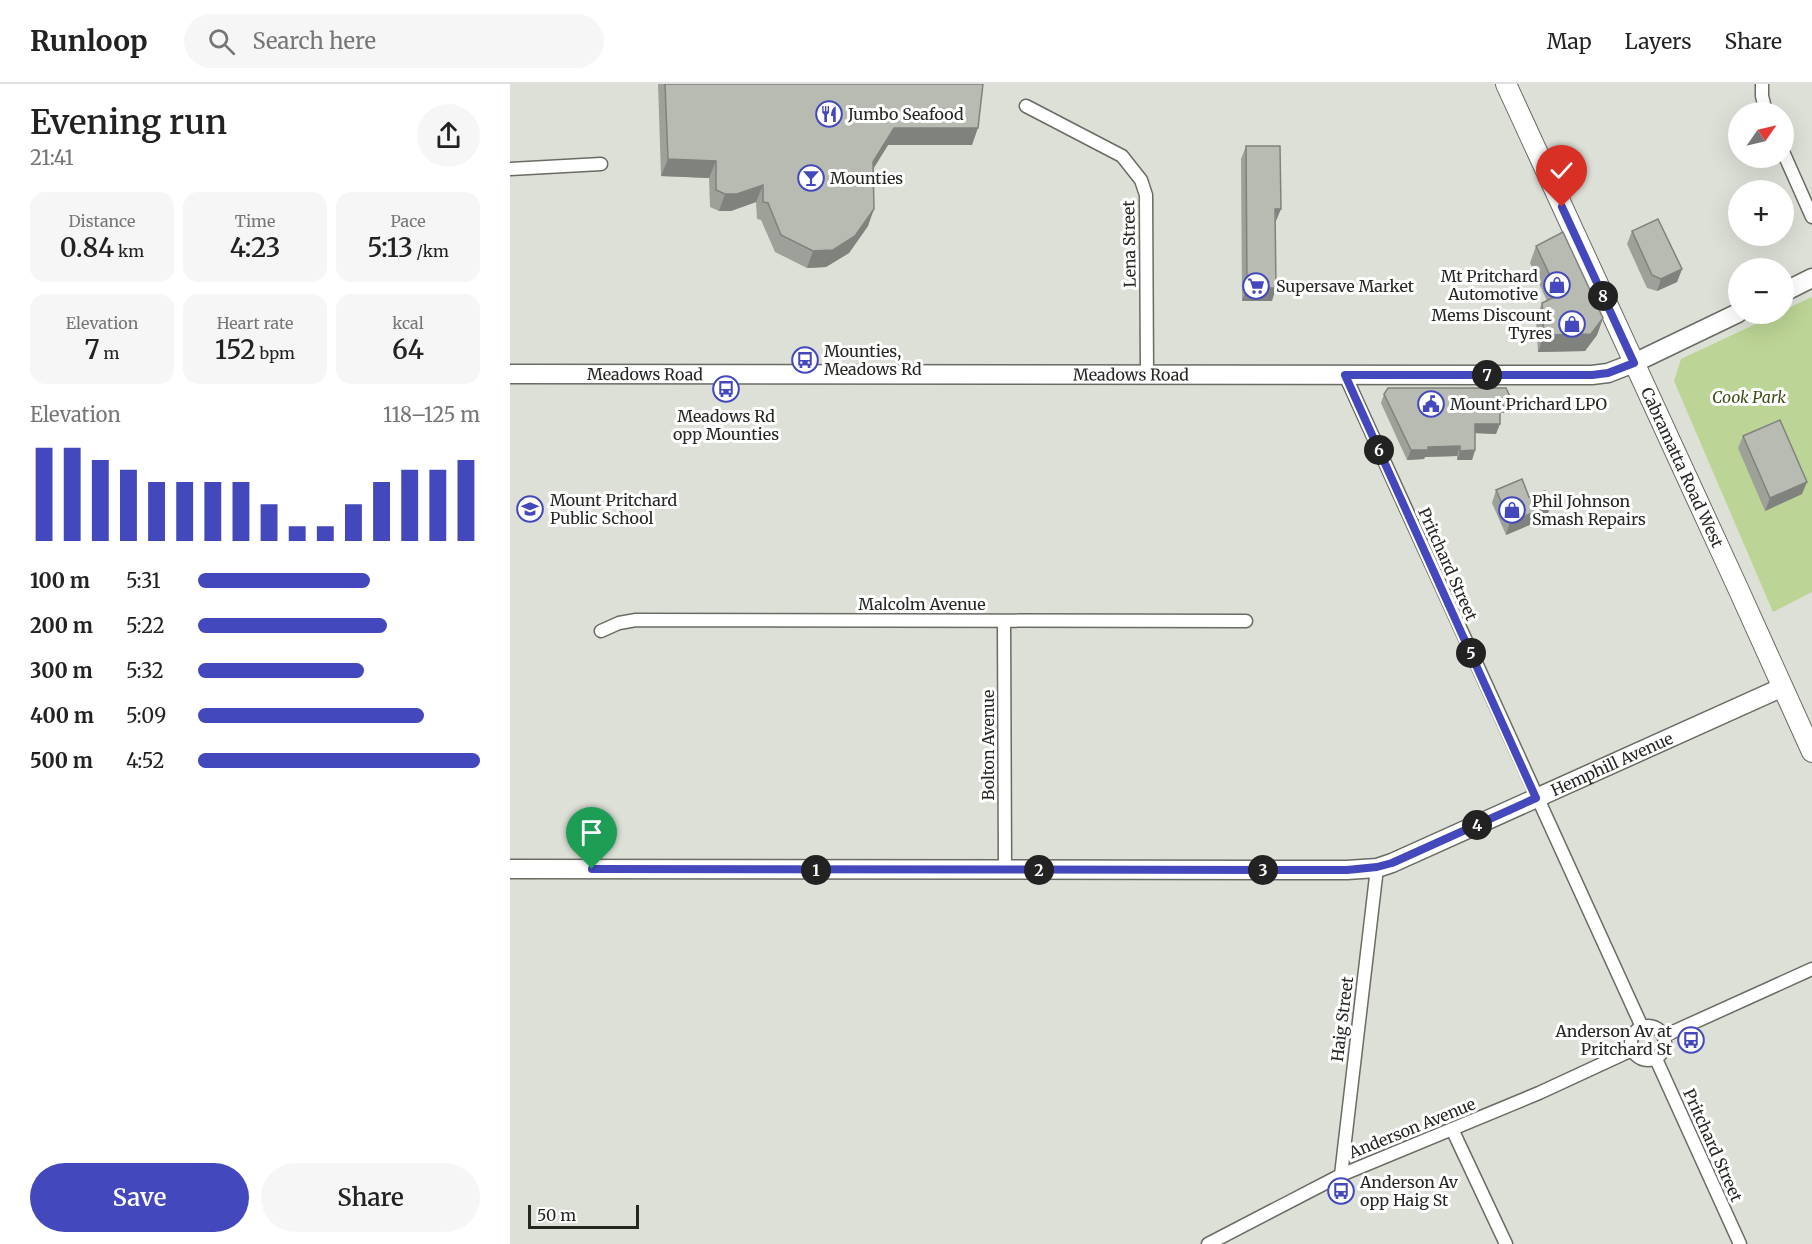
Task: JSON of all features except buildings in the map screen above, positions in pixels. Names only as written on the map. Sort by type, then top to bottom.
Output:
[{"type":"main road","name":"Cabramatta Road West","points":[[1506,84],[1812,752]]},
{"type":"street","points":[[1762,84],[1764,102]]},
{"type":"street","name":"Lena Street","points":[[1026,106],[1122,156],[1141,180],[1146,195],[1147,374]]},
{"type":"street","points":[[510,169],[601,164]]},
{"type":"street","points":[[1790,168],[1812,217]]},
{"type":"street","points":[[1794,287],[1812,278]]},
{"type":"street","name":"Meadows Road","points":[[510,374],[1592,375],[1608,373],[1634,363],[1728,318]]},
{"type":"street","name":"Pritchard Street","points":[[1345,375],[1642,1027]]},
{"type":"street","name":"Malcolm Avenue","points":[[601,631],[619,623],[636,620],[1246,621]]},
{"type":"street","name":"Bolton Avenue","points":[[1004,621],[1005,870]]},
{"type":"street","name":"Hemphill Avenue","points":[[510,869],[1347,870],[1377,867],[1392,863],[1783,687]]},
{"type":"street","name":"Haig Street","points":[[1341,1175],[1377,867]]},
{"type":"street","points":[[1664,1036],[1812,969]]},
{"type":"street","points":[[1652,1026],[1661,1031],[1664,1036],[1665,1049],[1656,1059],[1645,1061],[1635,1055],[1632,1050],[1632,1037],[1642,1027],[1652,1026]]},
{"type":"street","name":"Anderson Avenue","points":[[1208,1244],[1341,1175],[1539,1093],[1632,1050]]},
{"type":"street","name":"Pritchard Street","points":[[1656,1059],[1740,1244]]},
{"type":"street","points":[[1452,1129],[1506,1244]]},
{"type":"green space","name":"Cook Park","points":[[1812,297],[1812,592],[1773,612],[1674,381],[1681,359],[1756,324],[1794,324],[1794,305]]},
{"type":"place","name":"Jumbo Seafood","points":[[829,114]]},
{"type":"place","name":"Mounties","points":[[811,178]]},
{"type":"place","name":"Mt Pritchard Automotive","points":[[1557,285]]},
{"type":"place","name":"Supersave Market","points":[[1256,286]]},
{"type":"place","name":"Mems Discount Tyres","points":[[1572,324]]},
{"type":"place","name":"Mounties, Meadows Rd","points":[[805,360]]},
{"type":"place","name":"Meadows Rd opp Mounties","points":[[726,389]]},
{"type":"place","name":"Mount Prichard LPO","points":[[1431,404]]},
{"type":"place","name":"Mount Pritchard Public School","points":[[530,509]]},
{"type":"place","name":"Phil Johnson Smash Repairs","points":[[1512,510]]},
{"type":"place","name":"Anderson Av at Pritchard St","points":[[1691,1040]]},
{"type":"place","name":"Anderson Av opp Haig St","points":[[1341,1191]]},
{"type":"route","points":[[592,869],[1347,870],[1392,863],[1536,798],[1345,375],[1570,376],[1608,373],[1634,363],[1562,207]]}]
